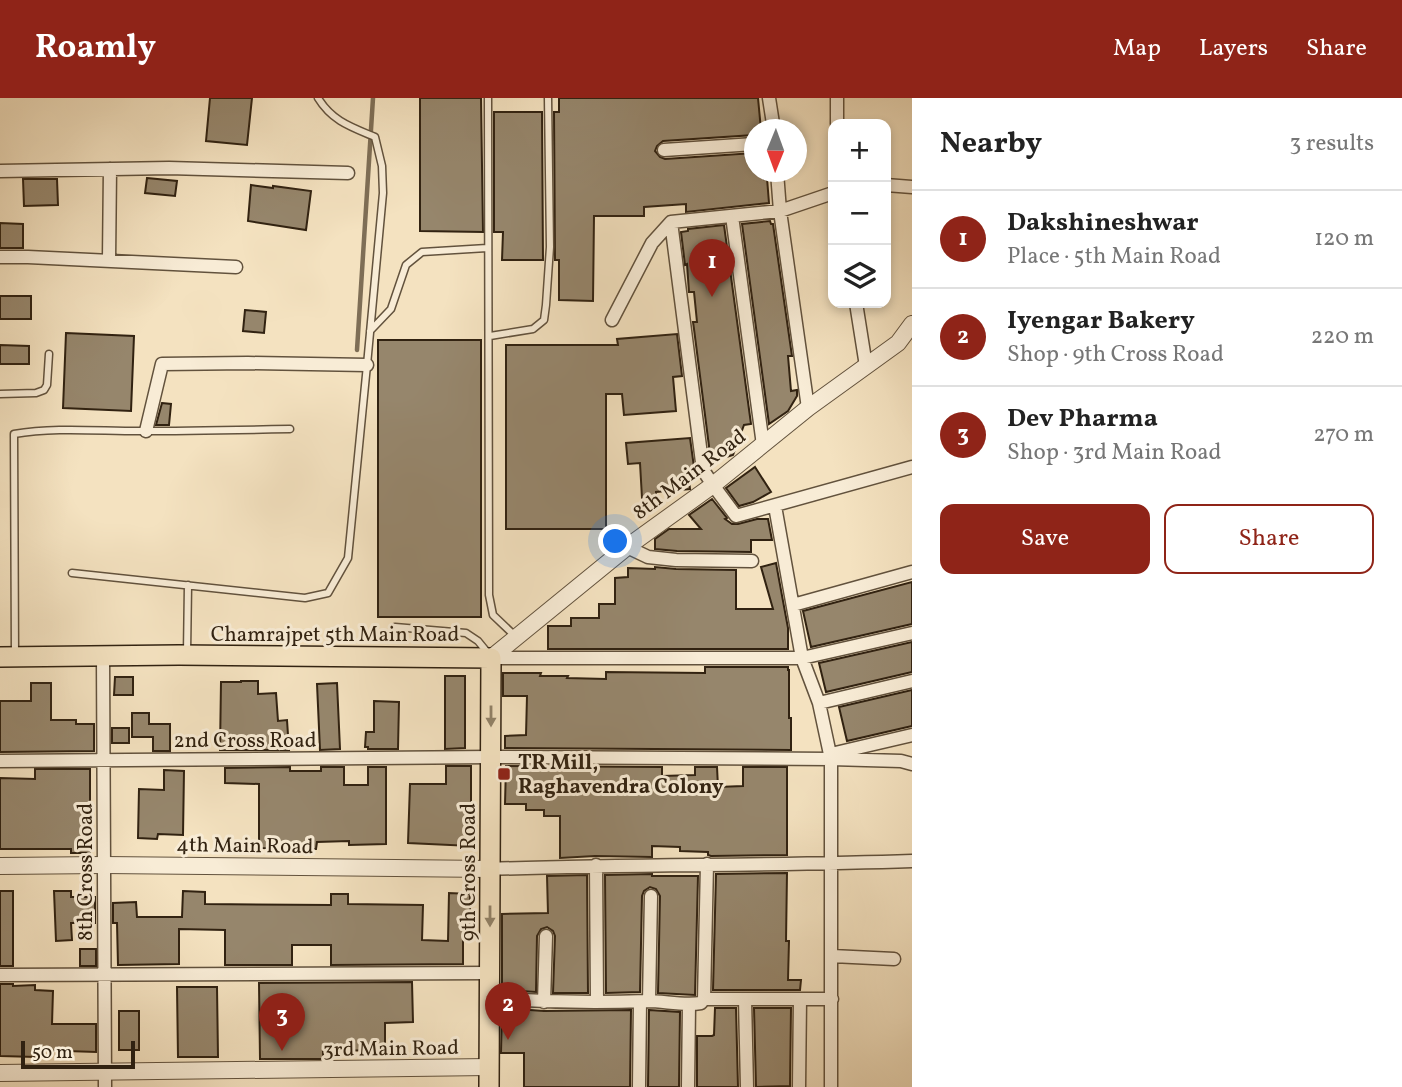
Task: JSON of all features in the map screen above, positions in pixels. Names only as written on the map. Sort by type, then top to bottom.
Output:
[{"type":"main road","name":"Chamrajpet 5th Main Road","points":[[7,657],[183,655],[491,658]]},
{"type":"main road","name":"9th Cross Road","points":[[489,1077],[491,658]]},
{"type":"street","points":[[769,98],[772,119]]},
{"type":"street","points":[[837,98],[837,119]]},
{"type":"street","points":[[664,150],[744,145]]},
{"type":"street","points":[[0,171],[169,168],[348,173]]},
{"type":"street","points":[[109,260],[110,169]]},
{"type":"street","points":[[779,182],[780,211],[808,408]]},
{"type":"street","points":[[891,185],[912,187]]},
{"type":"street","points":[[612,320],[652,243],[671,222],[780,211],[828,195]]},
{"type":"street","points":[[732,216],[763,445]]},
{"type":"street","points":[[671,222],[704,470],[736,516],[912,467]]},
{"type":"street","points":[[0,257],[236,267]]},
{"type":"street","points":[[857,308],[866,366]]},
{"type":"street","name":"8th Main Road","points":[[491,658],[627,547],[713,485],[808,408],[905,342],[912,324]]},
{"type":"street","points":[[146,431],[162,364],[368,365]]},
{"type":"street","points":[[775,506],[802,658],[818,703],[830,757],[831,1087]]},
{"type":"street","points":[[627,547],[648,557],[752,561]]},
{"type":"street","points":[[793,605],[912,572]]},
{"type":"street","points":[[491,658],[802,658],[912,633]]},
{"type":"street","name":"8th Cross Road","points":[[103,656],[105,1079]]},
{"type":"street","points":[[818,703],[912,681]]},
{"type":"street","points":[[830,757],[912,735]]},
{"type":"street","points":[[830,757],[912,764]]},
{"type":"street","name":"2nd Cross Road","points":[[0,761],[830,757]]},
{"type":"street","points":[[490,869],[912,861]]},
{"type":"street","name":"4th Main Road","points":[[0,866],[104,864],[490,869]]},
{"type":"street","points":[[489,998],[570,1003],[701,1003],[704,999],[707,864]]},
{"type":"street","points":[[596,865],[597,1001]]},
{"type":"street","points":[[639,1087],[651,896]]},
{"type":"street","points":[[544,1002],[546,936]]},
{"type":"street","points":[[832,956],[894,959]]},
{"type":"street","points":[[0,975],[490,973]]},
{"type":"street","points":[[704,999],[832,999]]},
{"type":"street","points":[[745,999],[747,1087]]},
{"type":"street","points":[[799,1087],[800,999]]},
{"type":"street","points":[[688,1087],[689,1005]]},
{"type":"street","name":"3rd Main Road","points":[[0,1073],[105,1079],[489,1077]]},
{"type":"lane","points":[[72,573],[305,598],[328,593],[348,558],[383,193],[382,166],[375,137],[326,111],[318,98]]},
{"type":"lane","points":[[488,98],[489,595],[493,615],[517,637]]},
{"type":"lane","points":[[489,336],[533,329],[544,320],[550,247],[548,98]]},
{"type":"lane","points":[[370,331],[391,309],[406,265],[422,252],[487,248]]},
{"type":"lane","points":[[0,394],[36,393],[44,390],[47,385],[49,354]]},
{"type":"lane","points":[[7,657],[14,434],[84,430],[290,429]]},
{"type":"lane","points":[[183,655],[188,585]]},
{"type":"lane","points":[[395,627],[466,633],[478,641],[491,658]]},
{"type":"building","points":[[210,98],[252,98],[247,145],[206,141]]},
{"type":"building","points":[[420,98],[481,98],[483,232],[420,231]]},
{"type":"building","points":[[559,98],[758,98],[760,119],[744,119],[744,136],[663,141],[655,151],[665,159],[744,154],[744,182],[767,182],[769,203],[686,212],[686,204],[644,207],[644,216],[594,216],[593,301],[559,300],[559,260],[555,260],[554,112],[559,112]]},
{"type":"building","points":[[494,112],[542,112],[543,260],[502,260],[503,232],[494,232]]},
{"type":"building","points":[[147,178],[177,181],[175,196],[145,193]]},
{"type":"building","points":[[23,179],[57,179],[58,205],[24,206]]},
{"type":"building","points":[[251,185],[311,191],[306,230],[248,221]]},
{"type":"building","points":[[770,221],[773,224],[792,356],[788,356],[791,391],[797,390],[797,396],[788,411],[769,424],[742,224]]},
{"type":"building","points":[[0,223],[23,224],[23,248],[0,248]]},
{"type":"building","points":[[724,225],[751,424],[744,425],[733,455],[711,462],[693,322],[697,322],[694,292],[689,292],[681,232]]},
{"type":"building","points":[[0,296],[31,296],[31,319],[0,319]]},
{"type":"building","points":[[245,310],[266,312],[264,333],[243,331]]},
{"type":"building","points":[[66,333],[134,336],[131,411],[63,408]]},
{"type":"building","points":[[677,334],[682,376],[673,377],[676,411],[624,415],[622,394],[606,394],[606,529],[506,529],[506,345],[618,345],[617,339]]},
{"type":"building","points":[[378,340],[481,340],[481,617],[378,617]]},
{"type":"building","points":[[0,345],[29,346],[29,364],[0,364]]},
{"type":"building","points":[[162,403],[171,404],[169,425],[156,425]]},
{"type":"building","points":[[690,438],[694,467],[688,469],[690,489],[656,492],[656,497],[642,498],[640,463],[628,464],[626,443]]},
{"type":"building","points":[[755,467],[771,492],[739,506],[726,488]]},
{"type":"building","points":[[712,499],[727,518],[725,519],[732,524],[768,519],[772,540],[751,540],[751,552],[655,549],[655,539],[669,529],[701,529],[689,515]]},
{"type":"building","points":[[776,563],[788,628],[788,649],[548,649],[548,626],[571,626],[571,618],[599,618],[599,604],[615,604],[615,578],[628,577],[628,568],[736,570],[736,609],[773,609],[761,567]]},
{"type":"building","points":[[912,582],[912,624],[811,647],[803,611]]},
{"type":"building","points":[[912,642],[912,672],[826,692],[819,663]]},
{"type":"building","points":[[705,667],[788,667],[791,750],[505,748],[505,736],[526,735],[527,696],[503,696],[503,673],[541,673],[540,676],[606,679],[606,672],[705,673]]},
{"type":"building","points":[[445,676],[465,676],[465,748],[445,749]]},
{"type":"building","points":[[115,677],[133,677],[133,695],[114,695]]},
{"type":"building","points":[[258,681],[258,694],[276,693],[278,721],[287,720],[289,750],[220,750],[221,682]]},
{"type":"building","points":[[31,683],[51,683],[51,720],[76,720],[76,724],[94,724],[94,751],[0,752],[0,701],[31,701]]},
{"type":"building","points":[[337,683],[340,749],[320,750],[317,684]]},
{"type":"building","points":[[912,690],[912,726],[847,741],[839,707]]},
{"type":"building","points":[[374,701],[399,702],[398,749],[365,747],[366,732],[374,732]]},
{"type":"building","points":[[132,713],[149,713],[149,724],[170,724],[170,751],[153,751],[153,737],[132,737]]},
{"type":"building","points":[[112,728],[129,728],[129,743],[112,743]]},
{"type":"building","points":[[446,766],[471,766],[471,846],[408,843],[410,784],[446,784]]},
{"type":"building","points":[[506,766],[662,767],[662,776],[695,775],[695,767],[717,767],[718,787],[743,786],[743,767],[787,767],[787,855],[711,856],[708,852],[680,851],[680,847],[652,846],[652,857],[560,858],[560,816],[544,816],[544,810],[526,810],[526,804],[505,804]]},
{"type":"building","points":[[290,767],[290,771],[321,771],[321,767],[344,767],[344,785],[368,785],[368,767],[386,767],[386,844],[317,842],[316,849],[259,848],[259,784],[225,783],[225,768]]},
{"type":"building","points":[[35,769],[90,769],[90,853],[71,853],[71,849],[0,849],[0,778],[35,779]]},
{"type":"building","points":[[164,770],[184,771],[183,835],[158,834],[157,839],[138,838],[139,789],[164,790]]},
{"type":"building","points":[[787,873],[788,980],[801,980],[800,990],[713,990],[716,874]]},
{"type":"building","points":[[587,875],[588,993],[553,993],[555,936],[547,927],[541,929],[537,936],[536,992],[502,990],[502,914],[548,913],[547,876]]},
{"type":"building","points":[[605,875],[698,876],[695,995],[658,993],[660,896],[656,889],[650,887],[642,896],[640,992],[606,993]]},
{"type":"building","points":[[0,891],[13,891],[13,966],[0,966]]},
{"type":"building","points":[[54,891],[71,891],[71,897],[95,897],[95,923],[71,923],[72,940],[56,941]]},
{"type":"building","points":[[183,891],[205,892],[205,904],[331,905],[331,894],[348,894],[348,904],[423,905],[422,940],[448,941],[449,893],[470,894],[470,923],[463,923],[463,964],[331,965],[331,945],[292,945],[292,965],[225,965],[225,930],[179,929],[179,964],[118,965],[117,923],[113,923],[113,903],[136,902],[137,917],[182,917]]},
{"type":"building","points":[[80,949],[96,949],[96,966],[80,966]]},
{"type":"building","points":[[412,982],[413,1022],[385,1023],[385,1050],[323,1051],[323,1059],[260,1059],[259,983]]},
{"type":"building","points":[[0,984],[35,985],[35,990],[53,991],[52,1024],[96,1024],[96,1052],[36,1050],[36,1057],[0,1056]]},
{"type":"building","points":[[177,987],[217,987],[218,1057],[178,1057]]},
{"type":"building","points":[[502,1008],[544,1011],[631,1010],[630,1087],[524,1087],[524,1053],[501,1053]]},
{"type":"building","points":[[715,1008],[736,1008],[738,1087],[697,1087],[697,1036],[714,1035]]},
{"type":"building","points":[[754,1008],[791,1008],[790,1086],[756,1087]]},
{"type":"building","points":[[649,1010],[680,1012],[679,1087],[648,1087]]},
{"type":"building","points":[[119,1011],[139,1011],[139,1050],[119,1050]]},
{"type":"waterway","points":[[357,350],[373,98]]},
{"type":"place","name":"Dakshineshwar","points":[[712,297]]},
{"type":"place","name":"TR Mill, Raghavendra Colony","points":[[504,774]]},
{"type":"place","name":"Iyengar Bakery","points":[[508,1040]]},
{"type":"place","name":"Dev Pharma","points":[[282,1051]]}]
